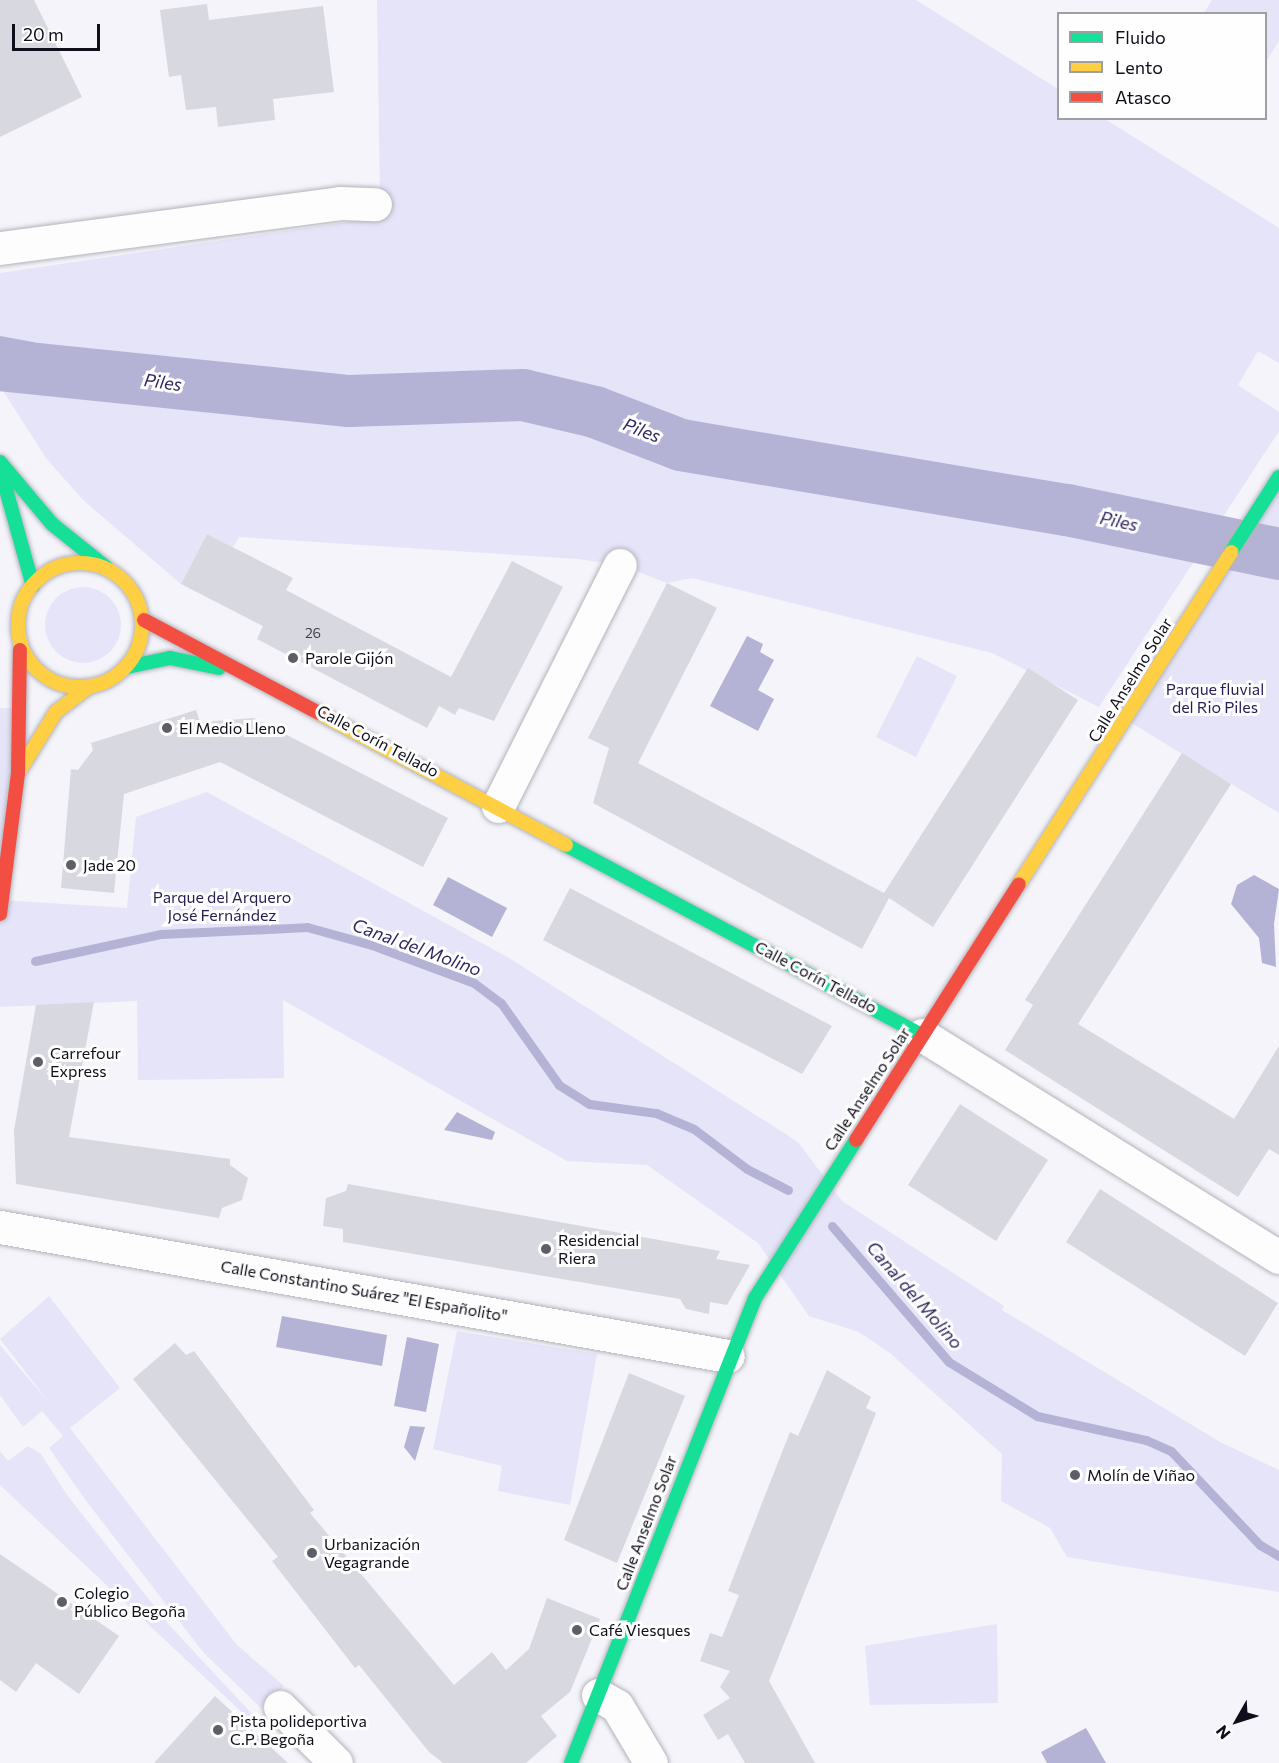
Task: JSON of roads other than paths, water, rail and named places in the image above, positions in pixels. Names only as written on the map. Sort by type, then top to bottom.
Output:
[{"type":"street","points":[[0,248],[340,203],[375,204]]},
{"type":"street","points":[[0,462],[52,524],[126,581],[144,620],[139,650],[127,668],[90,686],[56,712],[18,773]]},
{"type":"street","points":[[0,468],[33,586]]},
{"type":"street","name":"Calle Anselmo Solar","points":[[571,1763],[728,1356],[754,1298],[1279,477]]},
{"type":"street","points":[[0,914],[18,773],[9,708],[20,650],[19,604],[33,586],[58,567],[79,562],[109,569]]},
{"type":"street","points":[[498,806],[620,565]]},
{"type":"street","name":"Calle Corín Tellado","points":[[144,620],[258,676],[922,1035],[1278,1253]]},
{"type":"street","points":[[20,650],[56,683],[90,686]]},
{"type":"street","name":"Calle Corín Tellado","points":[[127,668],[170,658],[258,676]]},
{"type":"street","name":"Calle Constantino Suárez \"El Españolito\"","points":[[0,1227],[728,1356]]},
{"type":"street","points":[[598,1695],[617,1706],[651,1763]]},
{"type":"street","points":[[280,1707],[336,1763]]},
{"type":"water","points":[[0,336],[33,342],[100,373],[0,378]]},
{"type":"water","points":[[747,636],[763,644],[760,652],[774,660],[758,690],[774,699],[758,731],[710,706]]},
{"type":"water","points":[[1254,875],[1279,889],[1274,924],[1276,967],[1262,963],[1259,938],[1231,904],[1237,885]]},
{"type":"water","points":[[448,877],[507,908],[492,937],[433,905]]},
{"type":"water","points":[[457,1112],[495,1132],[492,1140],[444,1130]]},
{"type":"water","points":[[282,1316],[387,1335],[382,1366],[276,1347]]},
{"type":"water","points":[[407,1337],[439,1344],[426,1412],[394,1406]]},
{"type":"water","points":[[410,1426],[425,1427],[415,1461],[404,1447]]},
{"type":"water","points":[[1086,1728],[1106,1763],[1047,1763],[1041,1752]]},
{"type":"waterway","name":"Piles","points":[[0,365],[349,401],[523,395],[595,412],[681,445],[1067,510],[1279,554]]},
{"type":"waterway","name":"Canal del Molino","points":[[35,961],[161,934],[307,927],[372,945],[474,983],[501,1003],[559,1085],[590,1104],[656,1113],[694,1129],[747,1169],[788,1190]]},
{"type":"waterway","name":"Canal del Molino","points":[[832,1226],[949,1362],[1037,1416],[1146,1440],[1171,1451],[1260,1545],[1279,1556]]},
{"type":"place","name":"Parole Gijón","points":[[293,658]]},
{"type":"place","name":"El Medio Lleno","points":[[167,728]]},
{"type":"place","name":"Jade 20","points":[[71,865]]},
{"type":"place","name":"Carrefour Express","points":[[38,1062]]},
{"type":"place","name":"Residencial Riera","points":[[546,1249]]},
{"type":"place","name":"Molín de Viñao","points":[[1075,1475]]},
{"type":"place","name":"Urbanización Vegagrande","points":[[312,1553]]},
{"type":"place","name":"Colegio Público Begoña","points":[[62,1602]]},
{"type":"place","name":"Café Viesques","points":[[577,1630]]},
{"type":"place","name":"Pista polideportiva C.P. Begoña","points":[[218,1730]]},
{"type":"park label","name":"Parque fluvial del Rio Piles","points":[[1215,698]]},
{"type":"park label","name":"Parque del Arquero José Fernández","points":[[222,906]]}]
